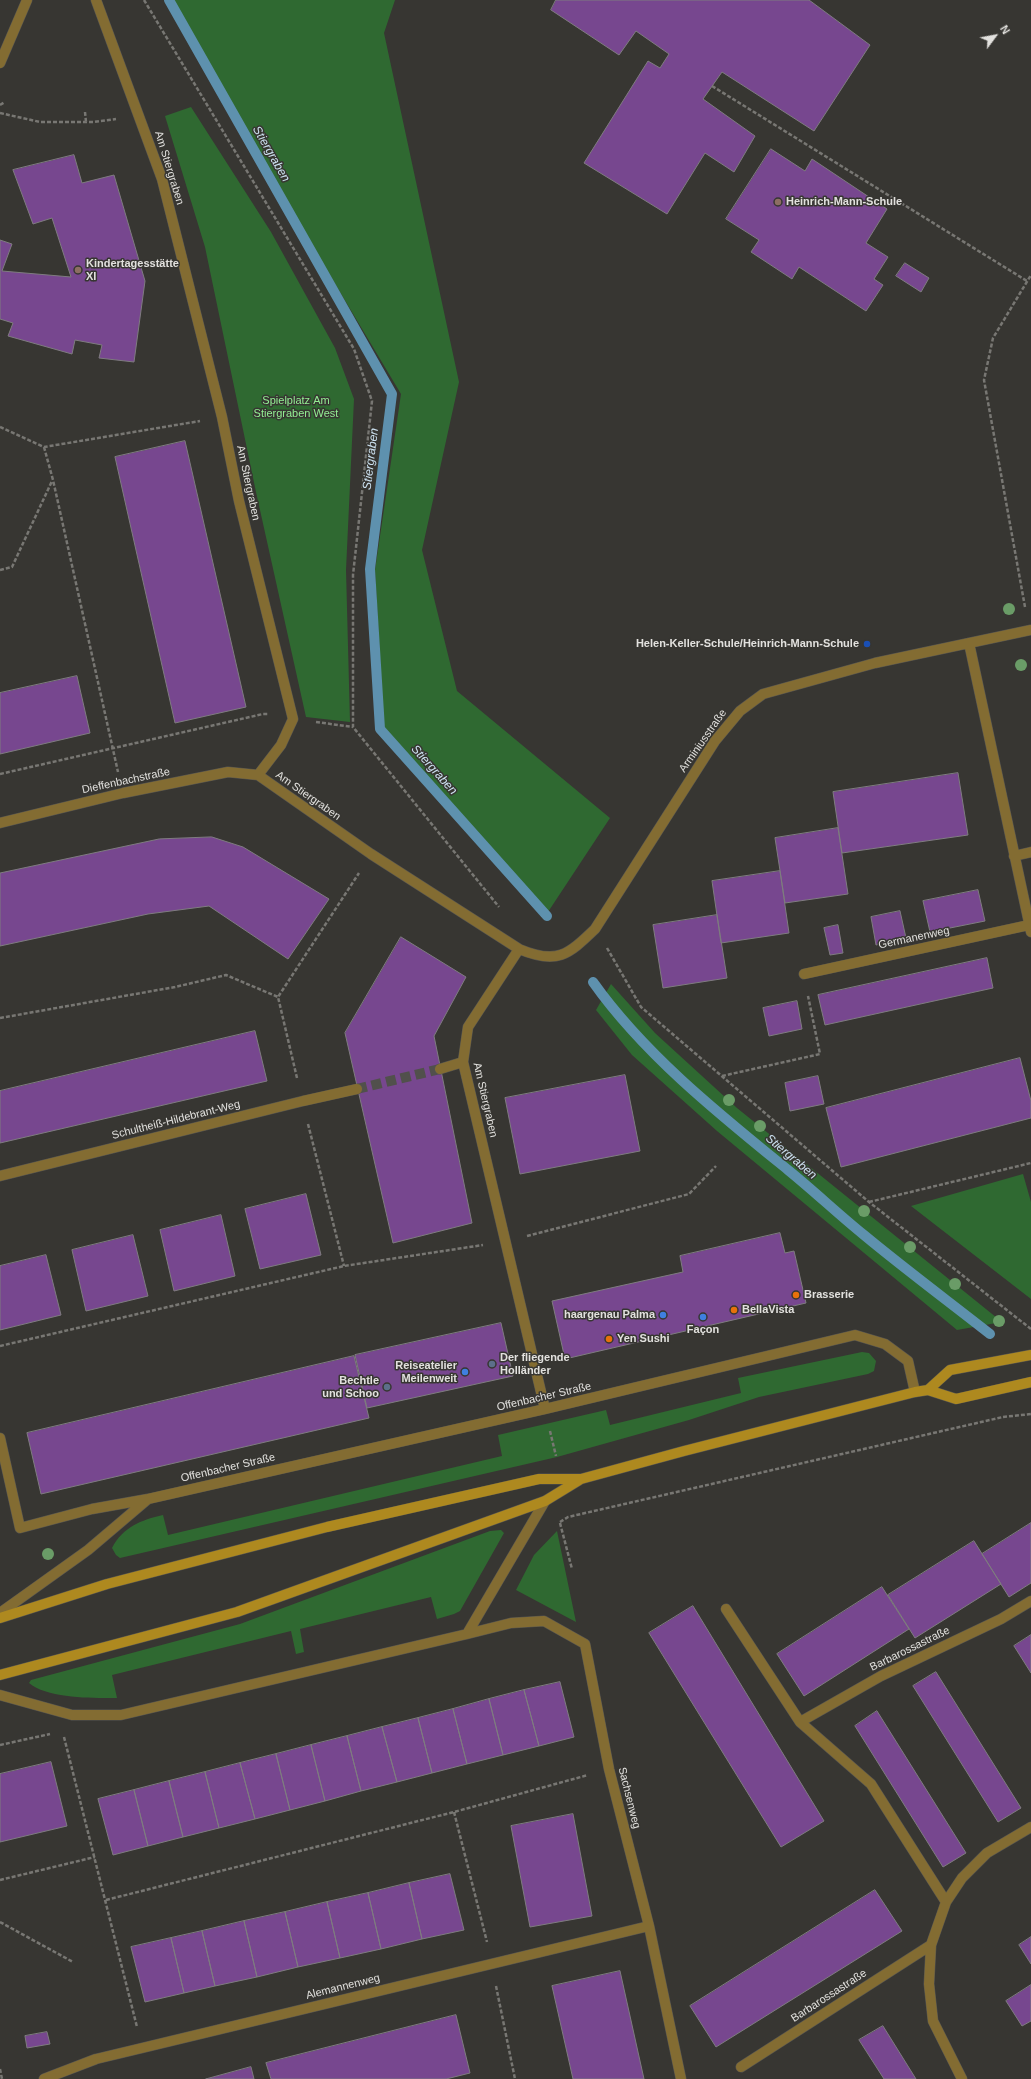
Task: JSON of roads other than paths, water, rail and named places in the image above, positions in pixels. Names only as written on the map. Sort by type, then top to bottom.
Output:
[{"type":"main road","points":[[928,1390],[950,1370],[1031,1355]]},
{"type":"main road","points":[[0,1618],[107,1584],[327,1527],[539,1479],[581,1479],[691,1449],[916,1392],[928,1390],[956,1399],[1031,1382]]},
{"type":"main road","points":[[0,1675],[237,1612],[546,1501],[581,1479]]},
{"type":"street","points":[[1,60],[27,0]]},
{"type":"street","name":"Am Stiergraben","points":[[96,0],[162,179],[222,417],[239,501],[293,719],[281,745],[258,776],[371,854],[519,949],[468,1027],[464,1062],[545,1410]]},
{"type":"street","name":"Arminiusstraße","points":[[519,949],[537,956],[557,957],[576,948],[595,929],[715,741],[740,711],[763,694],[808,680],[875,663],[1030,630]]},
{"type":"street","name":"Germanenweg","points":[[804,974],[1030,928],[969,643]]},
{"type":"street","name":"Dieffenbachstraße","points":[[0,822],[123,793],[228,772],[258,776]]},
{"type":"street","points":[[1014,856],[1031,852]]},
{"type":"street","points":[[440,1069],[464,1062]]},
{"type":"street","name":"Schultheiß-Hildebrant-Weg","points":[[0,1176],[303,1100],[357,1089]]},
{"type":"street","name":"Offenbacher Straße","points":[[0,1438],[20,1528],[92,1509],[148,1499],[545,1410],[855,1335],[885,1344],[908,1361],[916,1392]]},
{"type":"street","name":"Offenbacher Straße","points":[[0,1613],[88,1550],[148,1499]]},
{"type":"street","points":[[0,1695],[72,1715],[121,1715],[467,1634],[546,1501]]},
{"type":"street","name":"Barbarossastraße","points":[[800,1722],[881,1676],[1001,1619],[1031,1601]]},
{"type":"street","points":[[726,1608],[800,1722],[871,1784],[946,1902]]},
{"type":"street","name":"Sachsenweg","points":[[467,1634],[511,1623],[544,1621],[585,1644],[609,1769],[649,1926],[681,2079]]},
{"type":"street","points":[[962,2079],[933,2020],[929,1984],[931,1945],[946,1902],[962,1878],[987,1853],[1031,1827]]},
{"type":"street","name":"Alemannenweg","points":[[44,2079],[96,2059],[649,1926]]},
{"type":"street","name":"Barbarossastraße","points":[[740,2067],[931,1945]]},
{"type":"waterway","name":"Stiergraben","points":[[169,0],[392,394],[370,569],[380,729],[547,916]]},
{"type":"waterway","name":"Stiergraben","points":[[593,982],[635,1034],[709,1105],[798,1178],[879,1248],[990,1334]]},
{"type":"tunnel","points":[[357,1089],[440,1069]]},
{"type":"place","name":"Heinrich-Mann-Schule","points":[[778,202]]},
{"type":"place","name":"Kindertagesstätte XI","points":[[78,270]]},
{"type":"place","name":"Helen-Keller-Schule/Heinrich-Mann-Schule","points":[[867,644]]},
{"type":"place","name":"Brasserie","points":[[796,1295]]},
{"type":"place","name":"BellaVista","points":[[734,1310]]},
{"type":"place","name":"haargenau Palma","points":[[663,1315]]},
{"type":"place","name":"Façon","points":[[703,1317]]},
{"type":"place","name":"Yen Sushi","points":[[609,1339]]},
{"type":"place","name":"Der fliegende Holländer","points":[[492,1364]]},
{"type":"place","name":"Reiseatelier Meilenweit","points":[[465,1372]]},
{"type":"place","name":"Bechtle und Schoo","points":[[387,1387]]},
{"type":"park label","name":"Spielplatz Am Stiergraben West","points":[[296,407]]}]
